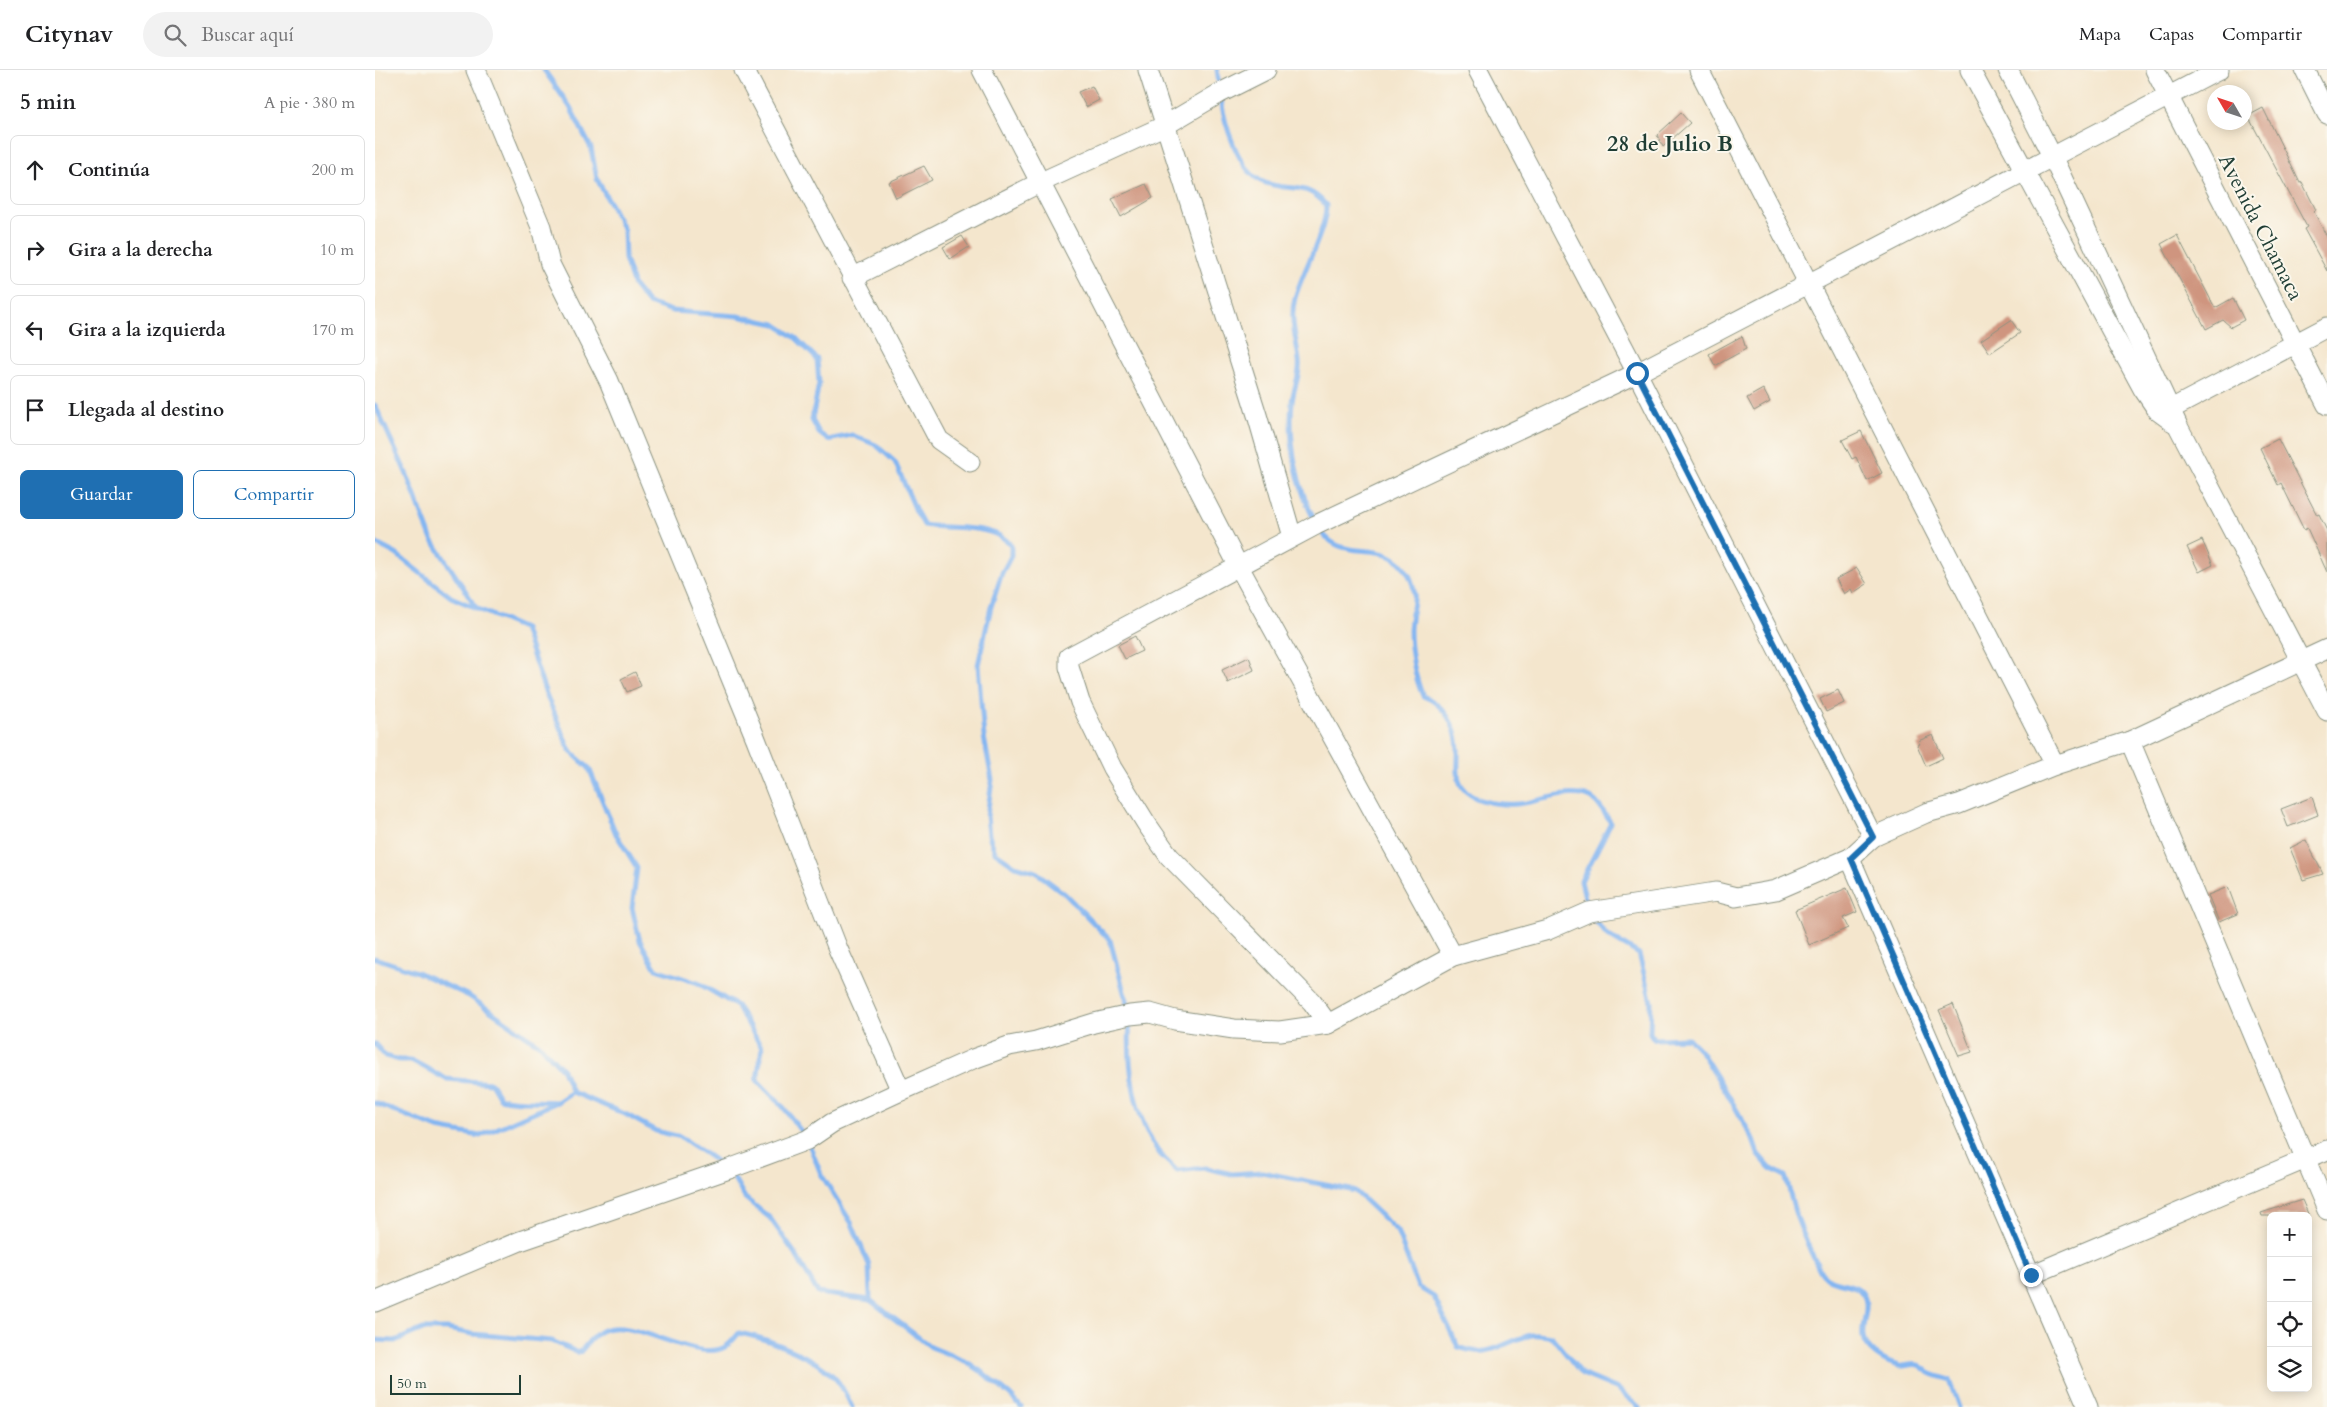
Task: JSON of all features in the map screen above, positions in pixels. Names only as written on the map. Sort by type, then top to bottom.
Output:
[{"type":"street","points":[[476,70],[541,227],[550,264],[609,381],[756,739],[838,949],[901,1091]]},
{"type":"street","points":[[744,70],[939,440],[970,462]]},
{"type":"street","points":[[981,70],[1238,565],[1453,956]]},
{"type":"street","points":[[1148,70],[1257,415],[1292,537]]},
{"type":"street","points":[[852,278],[1039,183],[1166,125],[1220,93],[1266,70]]},
{"type":"street","points":[[1478,70],[1637,373],[1873,837]]},
{"type":"street","points":[[1699,70],[2055,765]]},
{"type":"street","points":[[1970,70],[2143,389],[2158,411],[2179,428]]},
{"type":"street","points":[[2008,70],[2052,156],[2179,428],[2327,711]]},
{"type":"street","name":"Avenida Chamaca","points":[[2155,70],[2327,405]]},
{"type":"street","points":[[1329,1024],[1312,1002],[1169,856],[1146,824],[1112,768],[1080,702],[1069,667],[1069,657],[1292,537],[1637,373],[2219,70]]},
{"type":"street","points":[[2305,70],[2327,114]]},
{"type":"street","points":[[2171,409],[2327,327]]},
{"type":"street","points":[[375,1302],[520,1241],[807,1140],[832,1123],[973,1058],[1009,1046],[1036,1041],[1094,1023],[1130,1015],[1150,1013],[1175,1020],[1234,1029],[1280,1031],[1329,1024],[1453,956],[1548,930],[1589,912],[1716,892],[1736,897],[1775,890],[1851,858],[1873,837],[1926,813],[1959,804],[2055,765],[2130,741],[2327,649]]},
{"type":"street","points":[[2130,741],[2327,1210]]},
{"type":"street","points":[[1851,858],[2088,1407]]},
{"type":"street","points":[[2031,1275],[2327,1150]]},
{"type":"building","points":[[1092,86],[1099,100],[1086,107],[1078,92]]},
{"type":"building","points":[[2263,108],[2300,183],[2302,182],[2316,210],[2314,212],[2327,237],[2327,271],[2304,229],[2307,227],[2252,124],[2252,114]]},
{"type":"building","points":[[1681,113],[1690,123],[1663,147],[1657,135]]},
{"type":"building","points":[[924,166],[932,180],[896,198],[889,182]]},
{"type":"building","points":[[1146,184],[1153,198],[1121,217],[1112,199]]},
{"type":"building","points":[[2177,235],[2215,308],[2233,298],[2244,320],[2231,327],[2223,320],[2206,329],[2161,244]]},
{"type":"building","points":[[962,236],[969,247],[950,259],[943,247]]},
{"type":"building","points":[[2011,320],[2020,333],[1990,353],[1981,340]]},
{"type":"building","points":[[1742,336],[1746,349],[1715,366],[1709,354]]},
{"type":"building","points":[[1763,389],[1770,402],[1754,411],[1747,398]]},
{"type":"building","points":[[1861,431],[1882,473],[1867,481],[1856,457],[1852,459],[1842,440]]},
{"type":"building","points":[[2278,439],[2327,531],[2327,572],[2307,528],[2304,530],[2281,483],[2278,485],[2260,448]]},
{"type":"building","points":[[2202,540],[2213,565],[2199,572],[2187,547]]},
{"type":"building","points":[[1857,568],[1867,584],[1853,593],[1851,589],[1844,594],[1836,579]]},
{"type":"building","points":[[1135,636],[1142,651],[1125,659],[1118,645]]},
{"type":"building","points":[[1249,657],[1254,670],[1228,683],[1222,670]]},
{"type":"building","points":[[635,672],[641,686],[627,692],[621,679]]},
{"type":"building","points":[[1838,690],[1844,703],[1826,712],[1820,699]]},
{"type":"building","points":[[1933,735],[1943,758],[1926,766],[1917,745],[1920,744],[1918,741]]},
{"type":"building","points":[[2312,797],[2318,815],[2288,827],[2281,809]]},
{"type":"building","points":[[2306,840],[2323,874],[2303,880],[2290,848]]},
{"type":"building","points":[[2228,887],[2238,914],[2219,922],[2208,895]]},
{"type":"building","points":[[1847,888],[1857,912],[1843,918],[1848,928],[1809,945],[1795,910]]},
{"type":"building","points":[[1953,1004],[1972,1052],[1959,1056],[1939,1010]]},
{"type":"building","points":[[2302,1200],[2307,1212],[2267,1212],[2267,1216],[2262,1216],[2261,1213]]},
{"type":"waterway","points":[[544,70],[570,107],[591,148],[597,179],[624,230],[625,259],[634,286],[648,303],[672,311],[738,316],[775,324],[796,338],[817,359],[819,383],[812,420],[819,433],[828,440],[852,435],[876,445],[895,462],[924,525],[983,530],[994,533],[1011,545],[1011,556],[1002,573],[991,607],[978,665],[984,737],[992,780],[987,816],[989,835],[995,852],[1015,866],[1036,872],[1065,894],[1110,940],[1129,1011]]},
{"type":"waterway","points":[[1217,70],[1220,90]]},
{"type":"waterway","points":[[1221,98],[1229,133],[1246,168],[1263,182],[1311,192],[1326,205],[1323,226],[1298,288],[1293,306],[1299,366],[1292,402],[1291,433],[1295,464],[1309,509],[1326,537],[1337,545],[1388,555],[1399,562],[1409,575],[1414,590],[1410,638],[1415,673],[1423,696],[1437,704],[1452,724],[1457,740],[1458,777],[1463,789],[1480,800],[1507,804],[1525,803],[1557,796],[1588,796],[1595,801],[1611,823],[1581,881],[1588,910]]},
{"type":"waterway","points":[[375,405],[407,475],[431,538],[476,607]]},
{"type":"waterway","points":[[375,543],[396,554],[451,597],[524,629],[546,694],[570,751],[589,768],[616,834],[637,868],[632,908],[640,941],[656,969],[698,983],[737,1006],[762,1048],[757,1080],[784,1108],[805,1137]]},
{"type":"waterway","points":[[1592,917],[1607,935],[1639,954],[1651,1002],[1650,1033],[1654,1039],[1688,1038],[1700,1050],[1752,1137],[1758,1154],[1770,1168],[1785,1176],[1798,1220],[1821,1272],[1831,1280],[1854,1286],[1863,1294],[1866,1304],[1863,1336],[1867,1346],[1882,1359],[1894,1364],[1901,1366],[1918,1365],[1930,1373],[1949,1380],[1959,1407]]},
{"type":"waterway","points":[[375,958],[417,972],[469,996],[541,1046],[563,1070],[572,1092]]},
{"type":"waterway","points":[[1130,1019],[1131,1072],[1143,1124],[1160,1154],[1177,1171],[1205,1168],[1232,1174],[1262,1172],[1355,1191],[1397,1231],[1418,1287],[1434,1297],[1458,1347],[1480,1351],[1497,1348],[1532,1335],[1552,1337],[1582,1374],[1618,1389],[1639,1407]]},
{"type":"waterway","points":[[375,1044],[385,1056],[399,1060],[411,1060],[446,1079],[491,1083],[500,1098],[557,1102]]},
{"type":"waterway","points":[[375,1103],[437,1128],[480,1136],[557,1102],[572,1092],[625,1114],[656,1131],[681,1137],[723,1166]]},
{"type":"waterway","points":[[809,1144],[821,1174],[852,1224],[869,1265],[870,1300],[931,1347],[967,1362],[982,1372],[1010,1395],[1021,1407]]},
{"type":"waterway","points":[[731,1173],[745,1198],[770,1218],[796,1255],[818,1293],[870,1300]]},
{"type":"waterway","points":[[375,1340],[395,1341],[423,1329],[447,1329],[472,1334],[552,1341],[579,1353],[598,1333],[614,1328],[630,1329],[681,1345],[712,1351],[725,1347],[739,1333],[793,1351],[820,1366],[839,1383],[852,1407]]},
{"type":"district","name":"28 de Julio B","points":[[1670,143]]},
{"type":"route","points":[[1637,373],[1873,837],[1851,858],[2031,1275]]}]
